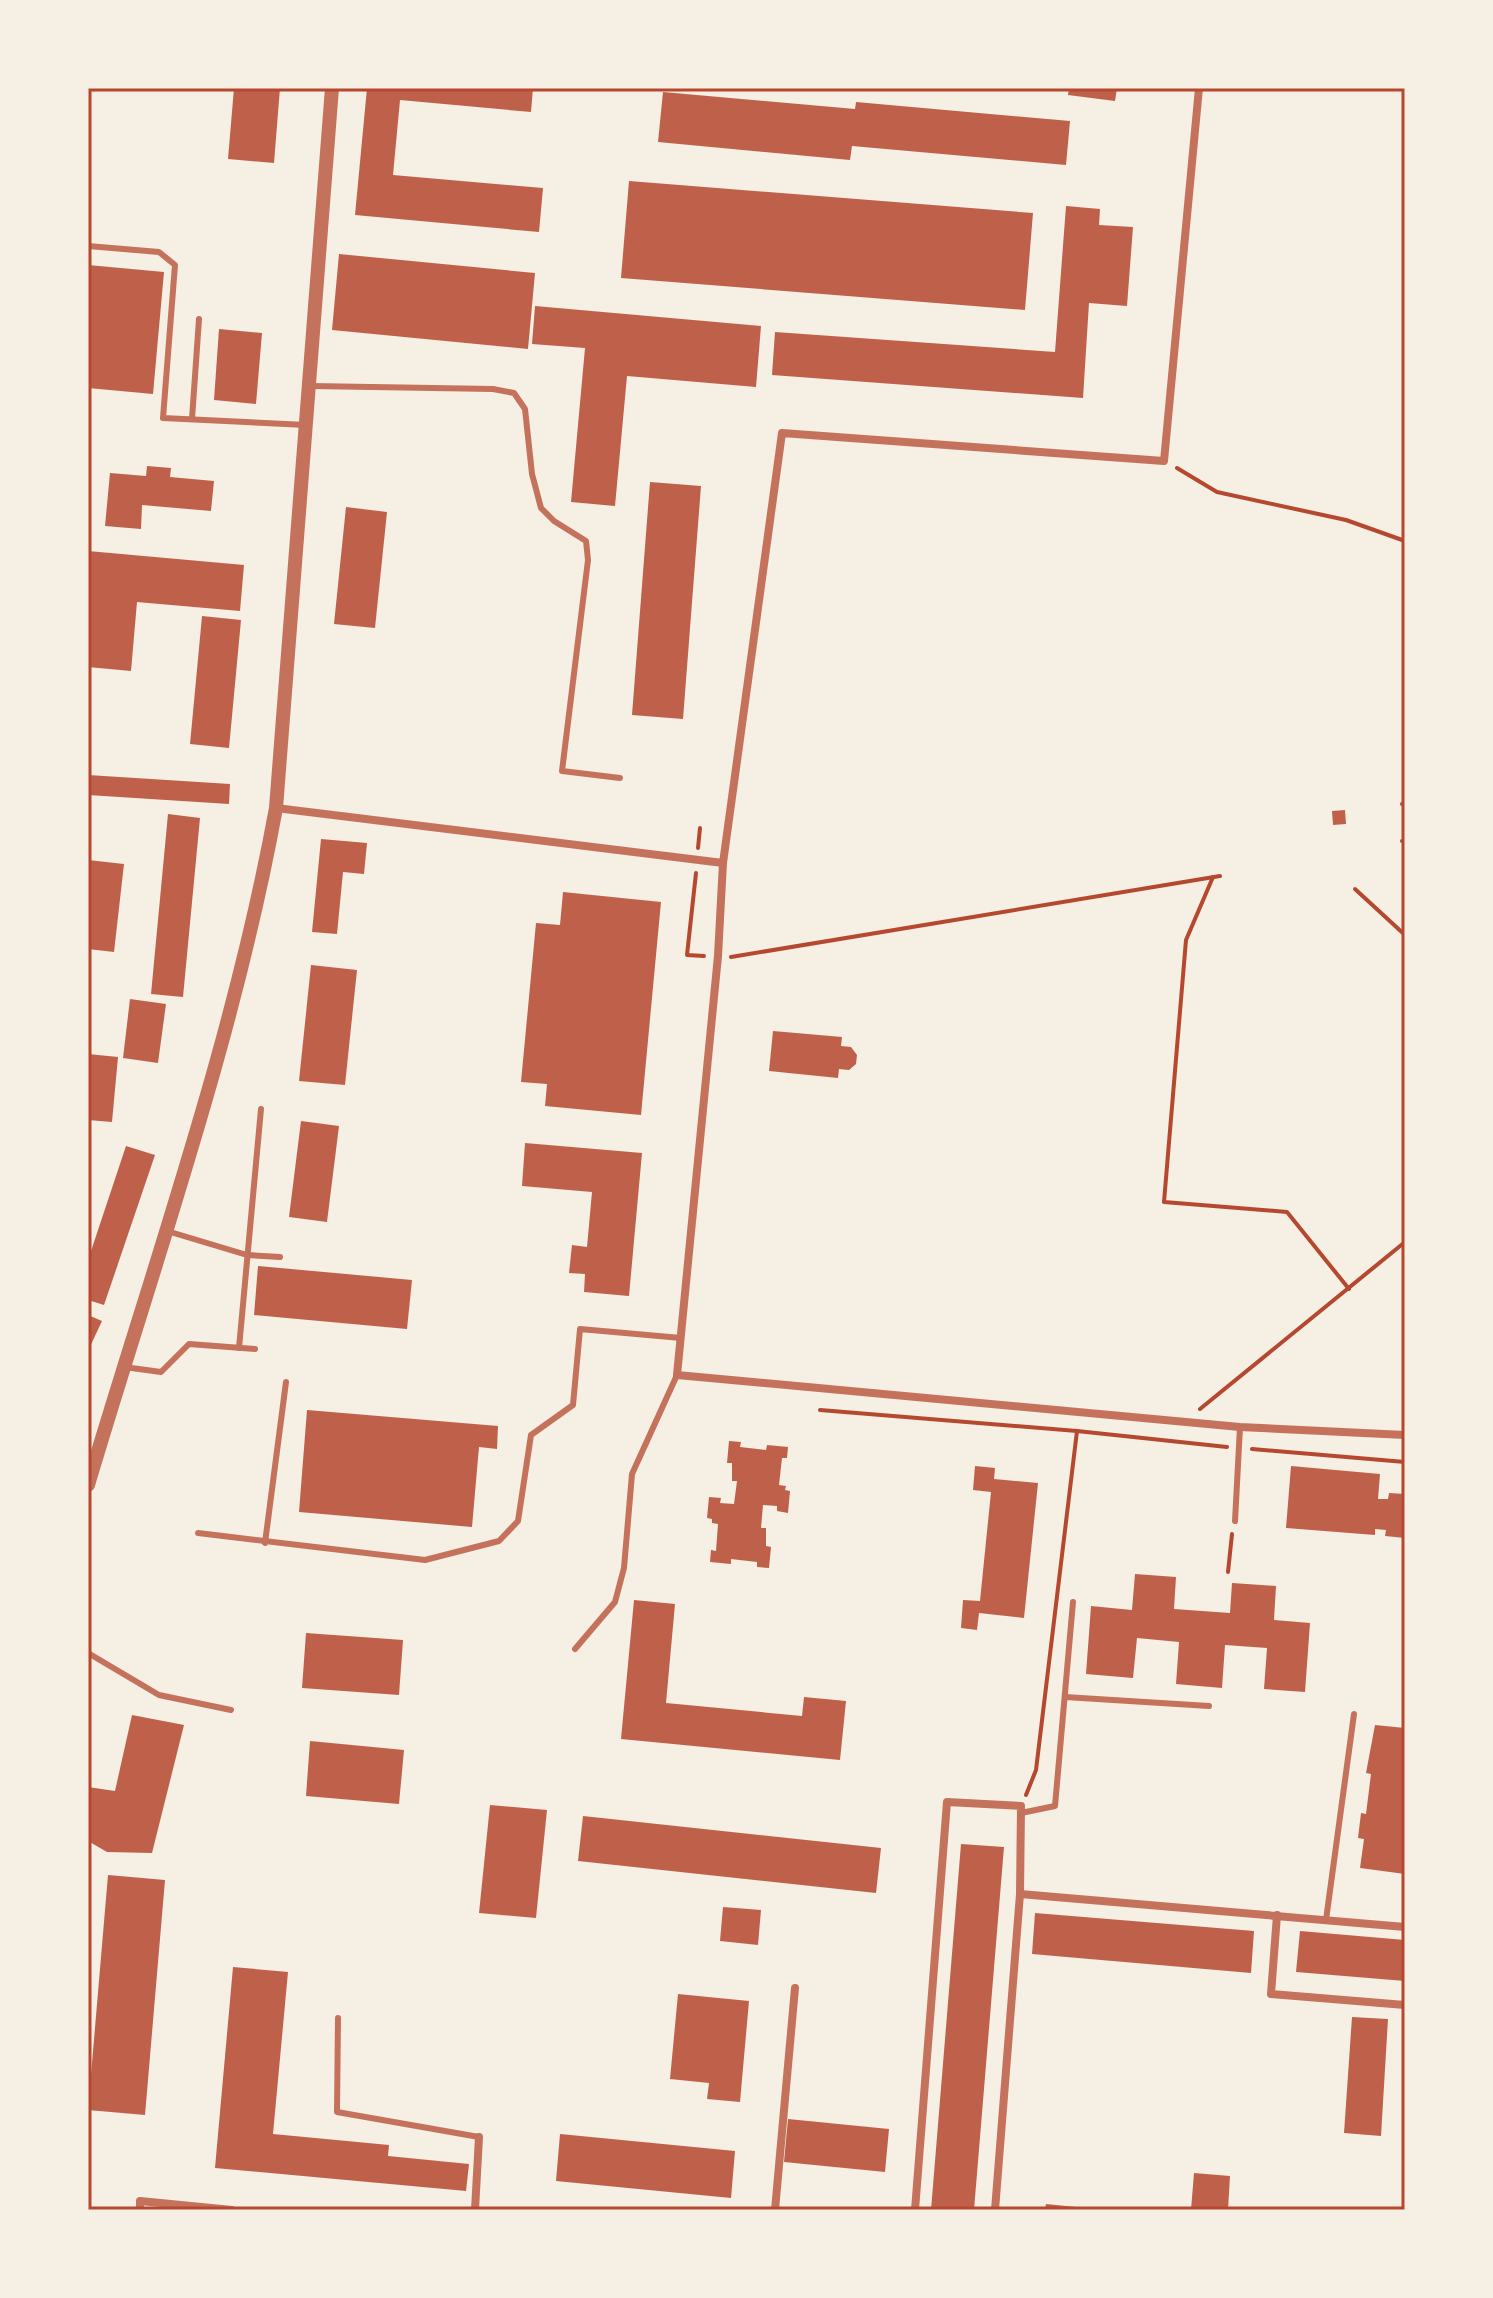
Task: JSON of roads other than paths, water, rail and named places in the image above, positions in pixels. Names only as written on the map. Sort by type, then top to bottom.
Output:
[{"type":"street","points":[[88,1485],[211,1087],[264,872],[276,808],[332,88]]},
{"type":"street","points":[[1199,88],[1164,461],[782,433],[723,863],[718,956],[677,1375],[1240,1427],[1405,1435]]},
{"type":"street","points":[[276,808],[723,863]]},
{"type":"street","points":[[915,2210],[947,1802],[1021,1810],[1020,1894],[995,2210]]},
{"type":"street","points":[[1020,1894],[1405,1927]]},
{"type":"street","points":[[1277,1915],[1271,1994],[1405,2005]]},
{"type":"street","points":[[775,2210],[795,1988]]},
{"type":"street","points":[[475,2210],[479,2137]]},
{"type":"street","points":[[140,2205],[232,2210]]},
{"type":"lane","points":[[88,246],[159,252],[175,265],[163,418],[306,425]]},
{"type":"lane","points":[[192,419],[199,319]]},
{"type":"lane","points":[[309,386],[493,389],[514,393],[525,409],[532,474],[541,508],[554,521],[586,541],[588,560],[562,771],[620,778]]},
{"type":"lane","points":[[239,1348],[261,1109]]},
{"type":"lane","points":[[166,1231],[247,1255],[280,1257]]},
{"type":"lane","points":[[198,1533],[425,1560],[499,1541],[518,1521],[531,1435],[573,1405],[580,1329],[681,1338]]},
{"type":"lane","points":[[124,1367],[161,1372],[189,1344],[255,1349]]},
{"type":"lane","points":[[575,1649],[615,1602],[624,1568],[632,1474],[677,1375]]},
{"type":"lane","points":[[265,1543],[286,1382]]},
{"type":"lane","points":[[1235,1521],[1240,1427]]},
{"type":"lane","points":[[1021,1810],[1055,1806],[1073,1602]]},
{"type":"lane","points":[[88,1653],[159,1695],[231,1710]]},
{"type":"lane","points":[[1065,1697],[1209,1706]]},
{"type":"lane","points":[[1326,1920],[1354,1714]]},
{"type":"lane","points":[[338,2018],[337,2112],[479,2137]]}]
